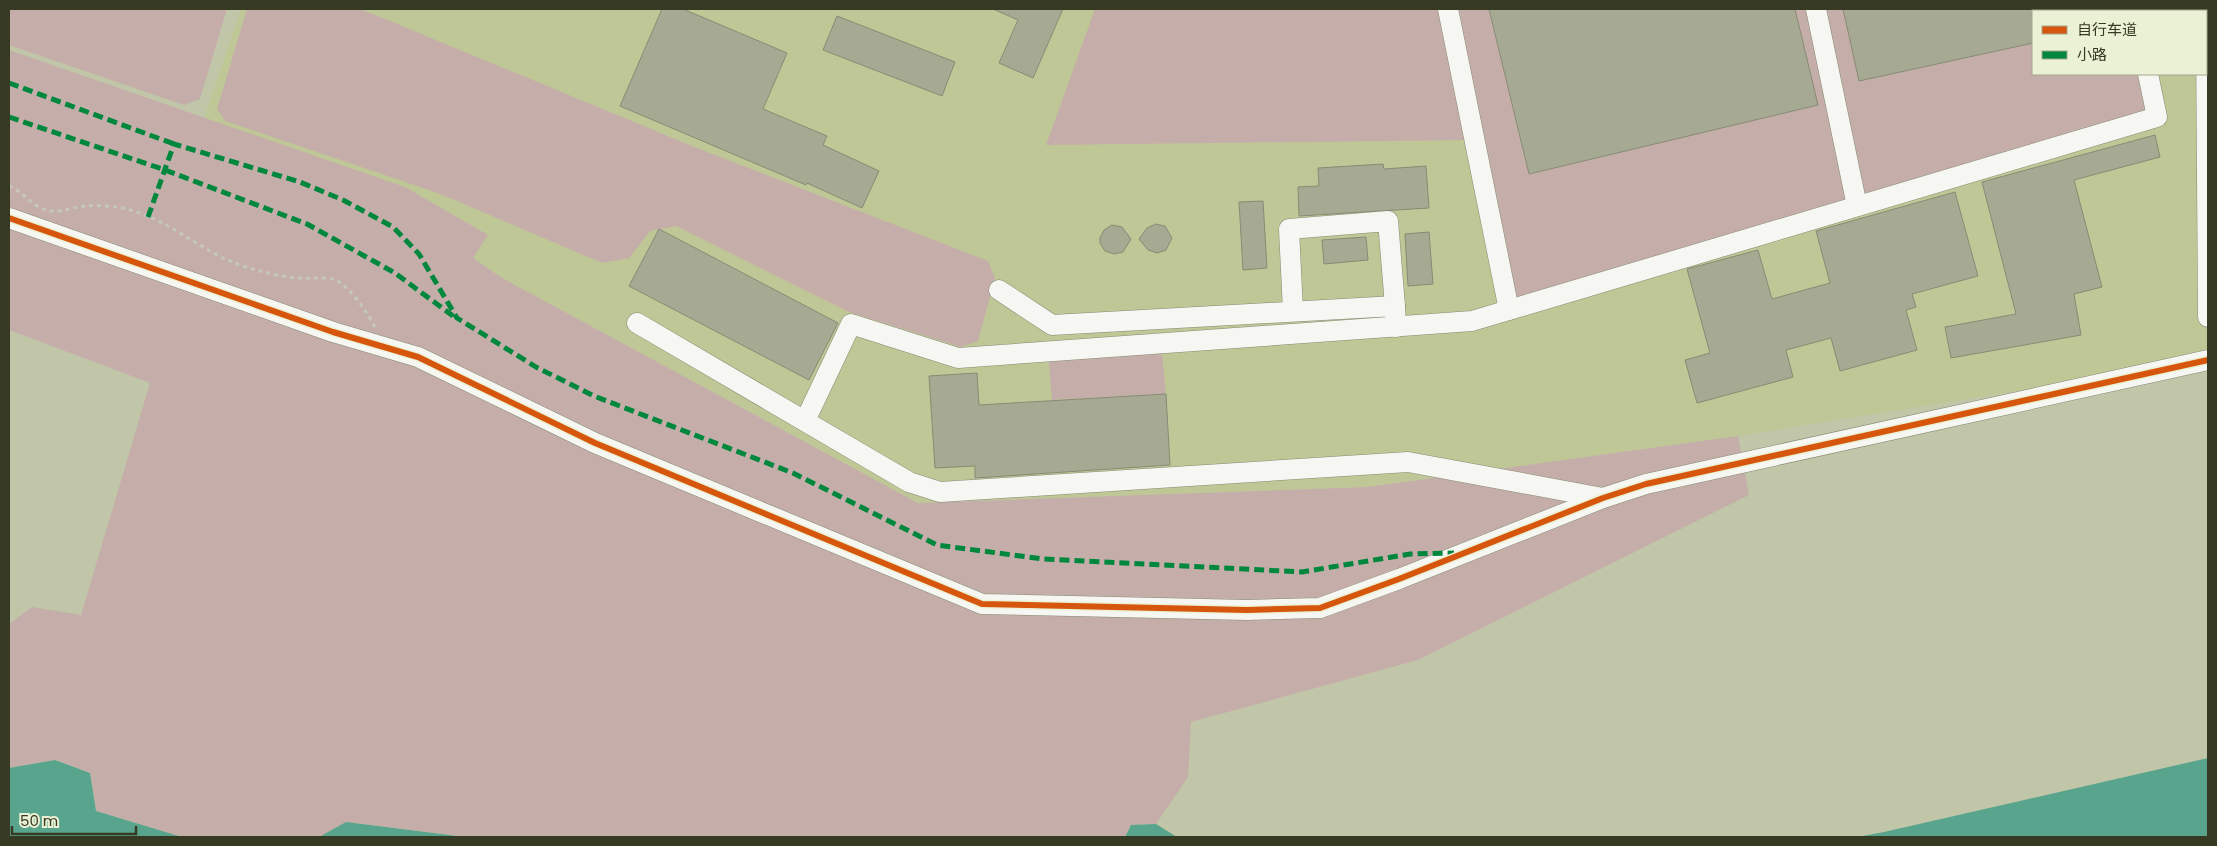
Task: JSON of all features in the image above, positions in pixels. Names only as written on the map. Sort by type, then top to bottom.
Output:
[{"type":"street","points":[[1448,9],[1509,310]]},
{"type":"street","points":[[1816,9],[1857,206]]},
{"type":"street","points":[[805,421],[851,324],[958,358],[1472,321],[2157,117],[2148,75]]},
{"type":"street","points":[[2206,75],[2208,317]]},
{"type":"street","points":[[9,218],[333,332],[418,357],[596,443],[982,604],[1246,610],[1320,608],[1399,579],[1460,553],[1603,498],[1646,484],[2208,360]]},
{"type":"street","points":[[1293,311],[1289,229],[1388,221],[1396,327]]},
{"type":"street","points":[[999,290],[1052,325],[1395,306]]},
{"type":"street","points":[[637,322],[909,482],[940,492],[1408,462],[1603,498]]},
{"type":"path","points":[[9,186],[27,197],[35,206],[51,211],[86,206],[130,210],[177,230],[215,253],[245,267],[286,277],[300,279],[326,278],[338,281],[368,314],[381,346]]},
{"type":"shaded area","points":[[9,9],[227,9],[200,99],[184,105],[9,45]]},
{"type":"shaded area","points":[[241,9],[2208,9],[2208,360],[1738,436],[1368,487],[918,503],[502,278],[473,258],[487,234],[405,187],[204,118]]},
{"type":"shaded area","points":[[247,9],[361,9],[692,146],[988,261],[995,278],[978,341],[961,347],[849,312],[676,226],[650,231],[629,258],[602,263],[438,193],[225,121],[217,109]]},
{"type":"shaded area","points":[[1095,9],[2140,9],[2032,10],[2032,75],[2150,75],[2157,117],[1509,310],[1474,140],[1046,145]]},
{"type":"shaded area","points":[[9,50],[405,187],[488,235],[473,258],[502,278],[918,503],[1368,487],[1738,436],[1749,495],[1418,660],[1191,722],[1188,777],[1156,824],[1131,825],[1125,837],[465,837],[346,822],[319,837],[182,837],[96,811],[90,773],[55,760],[9,768],[9,624],[32,607],[81,615],[150,383],[9,330]]},
{"type":"shaded area","points":[[1161,344],[1166,394],[1052,400],[1048,352]]},
{"type":"water","points":[[2208,758],[2208,837],[1857,837],[1884,832]]},
{"type":"water","points":[[55,760],[90,773],[96,811],[182,837],[9,837],[9,768]]},
{"type":"water","points":[[346,822],[465,837],[319,837]]},
{"type":"water","points":[[1156,824],[1177,837],[1125,837],[1131,825]]},
{"type":"building","points":[[662,9],[683,9],[787,53],[763,109],[827,136],[823,145],[879,171],[862,208],[807,183],[806,185],[620,106]]},
{"type":"building","points":[[993,9],[1063,9],[1033,78],[999,63],[1018,20]]},
{"type":"building","points":[[1489,9],[1795,9],[1818,105],[1529,174]]},
{"type":"building","points":[[1843,9],[2033,9],[2032,43],[1859,81]]},
{"type":"building","points":[[837,16],[955,62],[942,96],[823,50]]},
{"type":"building","points":[[2155,135],[2160,157],[2074,180],[2102,287],[2074,294],[2081,335],[1951,358],[1945,327],[2016,314],[1982,182]]},
{"type":"building","points":[[1383,164],[1384,169],[1426,166],[1429,208],[1299,216],[1298,187],[1319,186],[1318,168]]},
{"type":"building","points":[[1955,192],[1978,276],[1912,294],[1916,307],[1906,310],[1917,350],[1840,371],[1831,338],[1786,350],[1793,377],[1697,403],[1685,360],[1710,353],[1687,269],[1758,250],[1772,299],[1830,283],[1816,231]]},
{"type":"building","points":[[1263,201],[1267,268],[1243,270],[1239,202]]},
{"type":"building","points":[[1156,224],[1165,226],[1172,238],[1166,250],[1157,253],[1148,250],[1139,239],[1147,228]]},
{"type":"building","points":[[1112,225],[1122,227],[1131,239],[1123,252],[1114,254],[1105,251],[1100,243],[1104,230]]},
{"type":"building","points":[[659,229],[838,323],[809,380],[629,286]]},
{"type":"building","points":[[1429,232],[1433,284],[1408,286],[1405,234]]},
{"type":"building","points":[[1366,237],[1368,260],[1324,264],[1322,240]]},
{"type":"building","points":[[977,373],[979,405],[1166,394],[1170,465],[975,478],[975,466],[935,468],[929,376]]},
{"type":"marked path","points":[[9,83],[174,144]]},
{"type":"marked path","points":[[9,117],[165,170],[307,224],[395,273],[453,316]]},
{"type":"marked path","points":[[148,217],[174,144],[300,182],[343,200],[393,227],[419,254],[457,318],[536,367],[594,396],[793,473],[937,545],[1043,559],[1302,572],[1410,554],[1454,553]]},
{"type":"cycle path","points":[[9,218],[333,332],[418,357],[595,443],[982,604],[1247,610],[1320,608],[1399,579],[1603,498],[1646,484],[2208,360]]}]
